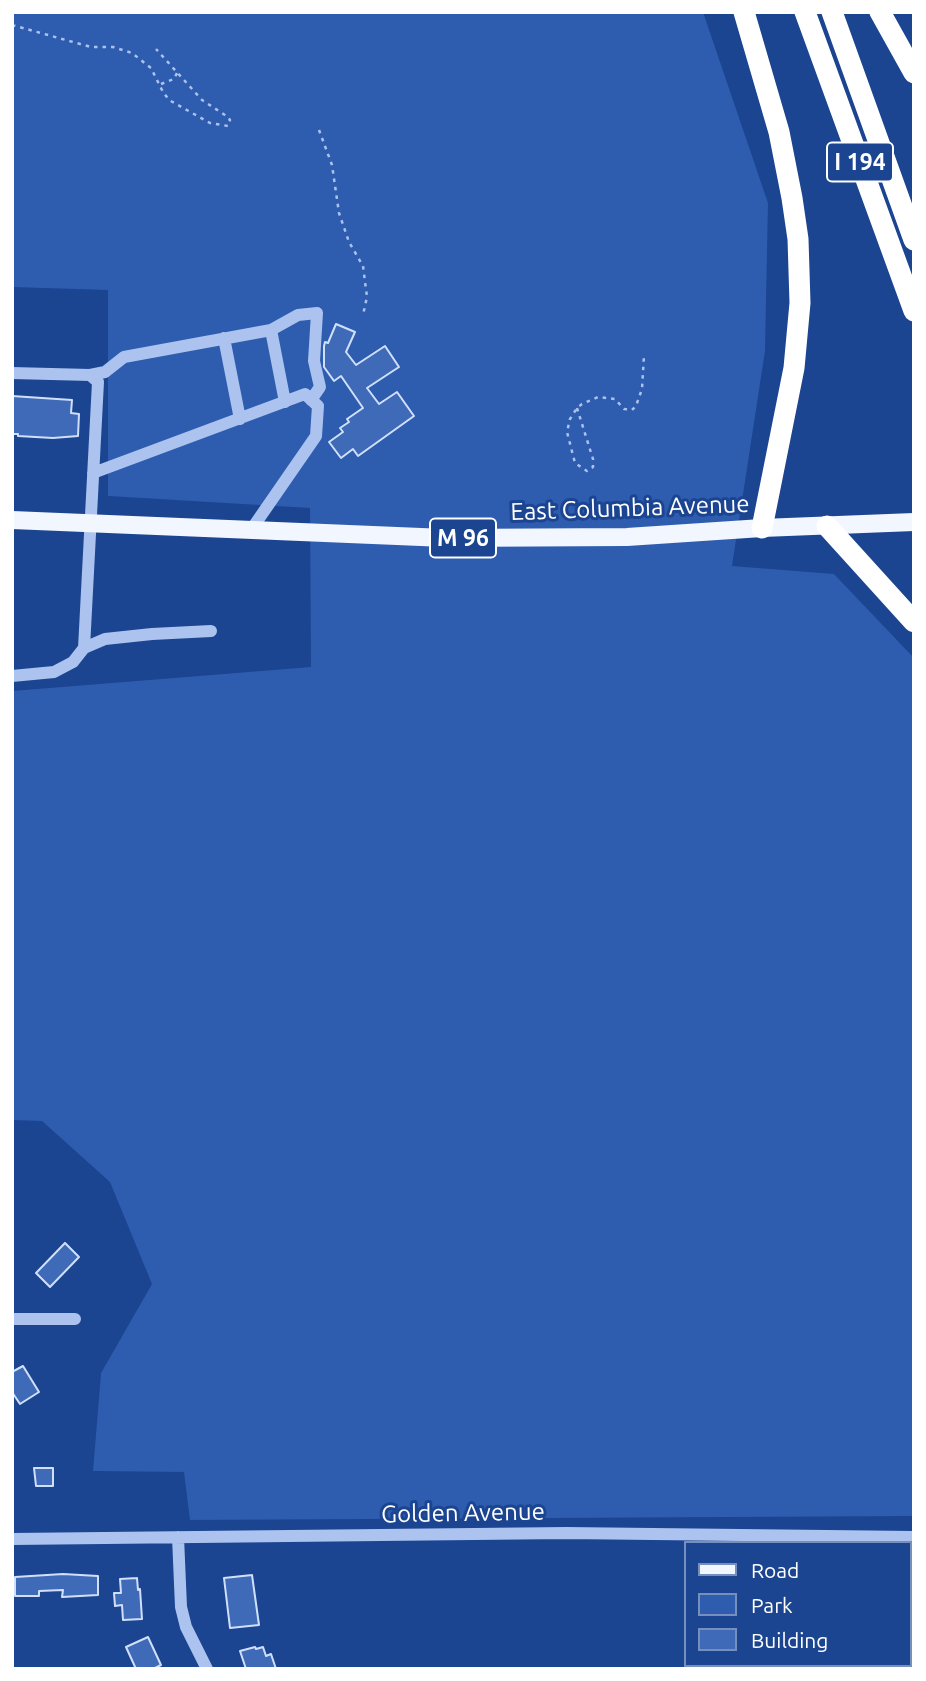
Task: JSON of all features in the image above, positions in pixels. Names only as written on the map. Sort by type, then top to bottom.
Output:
[{"type":"highway","points":[[744,12],[779,132],[798,239],[800,303],[794,368],[762,528]]},
{"type":"highway","name":"I 194","points":[[804,12],[914,312]]},
{"type":"highway","name":"I 194","points":[[832,12],[914,240]]},
{"type":"highway","points":[[880,12],[914,73]]},
{"type":"highway","points":[[827,526],[914,622]]},
{"type":"main road","name":"East Columbia Avenue","points":[[12,520],[445,538],[627,537],[913,522]]},
{"type":"street","points":[[12,373],[90,375],[105,372],[124,357],[271,330],[298,315],[317,313],[314,361],[320,387],[311,400]]},
{"type":"street","points":[[271,330],[285,402]]},
{"type":"street","points":[[224,338],[240,419]]},
{"type":"street","points":[[84,648],[97,382],[90,375]]},
{"type":"street","points":[[93,473],[304,394],[318,406],[316,436],[251,530]]},
{"type":"street","points":[[12,676],[54,672],[73,663],[84,648],[105,639],[211,631]]},
{"type":"street","points":[[12,1319],[75,1319]]},
{"type":"street","name":"Golden Avenue","points":[[12,1539],[552,1533],[816,1539],[914,1537]]},
{"type":"street","points":[[178,1537],[181,1607],[186,1627],[207,1669]]},
{"type":"path","points":[[12,25],[91,47],[120,48],[145,62],[165,96],[188,112],[217,126],[228,126],[228,117],[202,100],[156,49]]},
{"type":"path","points":[[160,84],[174,79],[177,73]]},
{"type":"path","points":[[319,130],[331,165],[339,213],[349,242],[363,266],[367,297],[363,315]]},
{"type":"path","points":[[577,408],[593,459],[593,467],[587,471],[575,463],[568,439],[570,419],[577,408],[587,401],[604,397],[615,399],[624,409],[632,410],[642,389],[643,355]]},
{"type":"green space","points":[[12,12],[703,12],[768,203],[765,351],[732,566],[834,574],[914,658],[914,1516],[190,1520],[184,1472],[93,1471],[101,1373],[152,1284],[110,1182],[42,1121],[12,1120],[12,691],[311,667],[310,508],[108,496],[108,290],[12,287]]},
{"type":"building","points":[[336,324],[355,332],[346,352],[356,365],[385,346],[399,367],[367,388],[379,404],[397,392],[414,416],[358,456],[353,449],[341,458],[329,442],[343,432],[340,428],[349,422],[347,419],[363,408],[341,376],[334,381],[324,367],[325,342],[328,343]]},
{"type":"building","points":[[12,396],[72,400],[71,413],[79,414],[78,436],[53,438],[12,434]]},
{"type":"building","points":[[65,1243],[79,1257],[50,1287],[36,1273]]},
{"type":"building","points":[[23,1366],[39,1392],[20,1404],[12,1392],[12,1372]]},
{"type":"building","points":[[34,1468],[53,1468],[53,1486],[36,1486]]},
{"type":"building","points":[[63,1574],[98,1576],[98,1595],[62,1597],[63,1590],[39,1591],[39,1596],[15,1596],[15,1577]]},
{"type":"building","points":[[252,1575],[259,1625],[230,1628],[224,1578]]},
{"type":"building","points":[[137,1578],[142,1619],[123,1620],[122,1605],[115,1606],[114,1593],[121,1593],[120,1579]]},
{"type":"building","points":[[148,1637],[161,1665],[153,1669],[136,1669],[126,1647]]},
{"type":"building","points":[[263,1647],[266,1656],[271,1654],[276,1669],[246,1669],[240,1651]]}]
